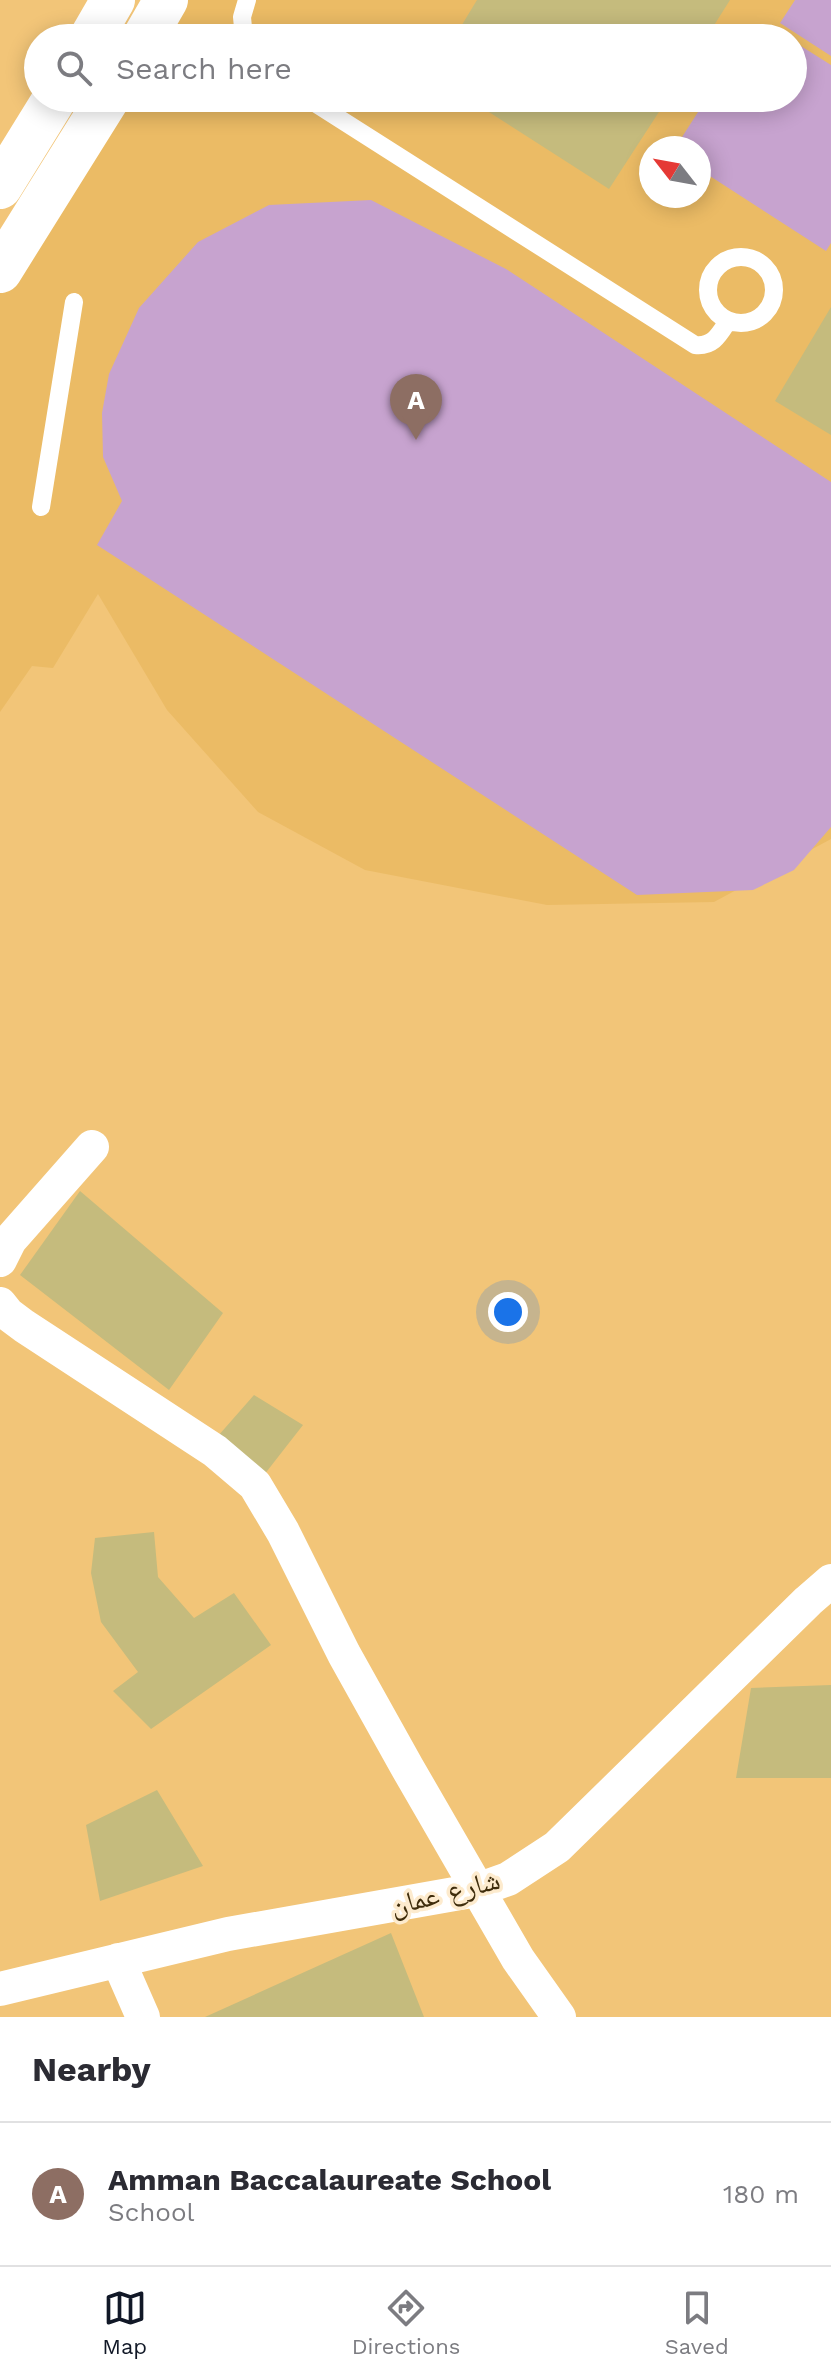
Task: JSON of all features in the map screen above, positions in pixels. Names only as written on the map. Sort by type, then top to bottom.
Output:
[{"type":"main road","points":[[152,24],[166,0]]},
{"type":"main road","points":[[0,187],[46,112]]},
{"type":"main road","points":[[0,271],[99,112]]},
{"type":"street","points":[[0,1260],[10,1240],[92,1147]]},
{"type":"street","points":[[0,1304],[24,1326],[215,1451],[255,1485],[283,1532],[344,1654],[477,1890],[518,1959],[559,2017]]},
{"type":"street","name":"شارع عمان","points":[[0,1989],[228,1934],[477,1890],[508,1879],[557,1847],[831,1581]]},
{"type":"street","points":[[118,1960],[143,2017]]},
{"type":"lane","points":[[243,24],[247,0]]},
{"type":"lane","points":[[329,112],[695,345],[713,342],[728,321]]},
{"type":"lane","points":[[41,507],[74,302]]},
{"type":"shaded area","points":[[184,0],[831,0],[831,839],[714,902],[547,905],[365,870],[258,812],[167,710],[98,594],[53,668],[32,666],[0,712],[0,286],[112,112],[807,112],[807,24],[168,24]]},
{"type":"shaded area","points":[[795,0],[831,0],[831,56],[807,40],[807,24],[780,23]]},
{"type":"shaded area","points":[[807,50],[831,65],[831,243],[826,251],[711,177],[711,136],[683,136],[698,112],[807,112]]},
{"type":"shaded area","points":[[371,200],[506,269],[831,482],[831,827],[794,870],[753,890],[637,895],[97,545],[122,501],[103,457],[102,413],[109,374],[139,308],[198,242],[269,205]]},
{"type":"building","points":[[477,0],[730,0],[715,24],[462,24]]},
{"type":"building","points":[[489,112],[659,112],[643,136],[639,136],[639,143],[609,189]]},
{"type":"building","points":[[831,307],[831,435],[775,401]]},
{"type":"building","points":[[80,1191],[223,1313],[169,1390],[20,1275]]},
{"type":"building","points":[[254,1395],[303,1425],[264,1475],[218,1436]]},
{"type":"building","points":[[154,1532],[158,1577],[194,1618],[234,1593],[271,1645],[151,1729],[113,1691],[138,1672],[101,1622],[91,1573],[95,1538]]},
{"type":"building","points":[[831,1685],[831,1778],[736,1778],[751,1688]]},
{"type":"building","points":[[157,1790],[203,1866],[100,1901],[86,1825]]},
{"type":"building","points":[[391,1933],[424,2017],[205,2017]]},
{"type":"place","name":"Amman Baccalaureate School","points":[[416,440]]}]
